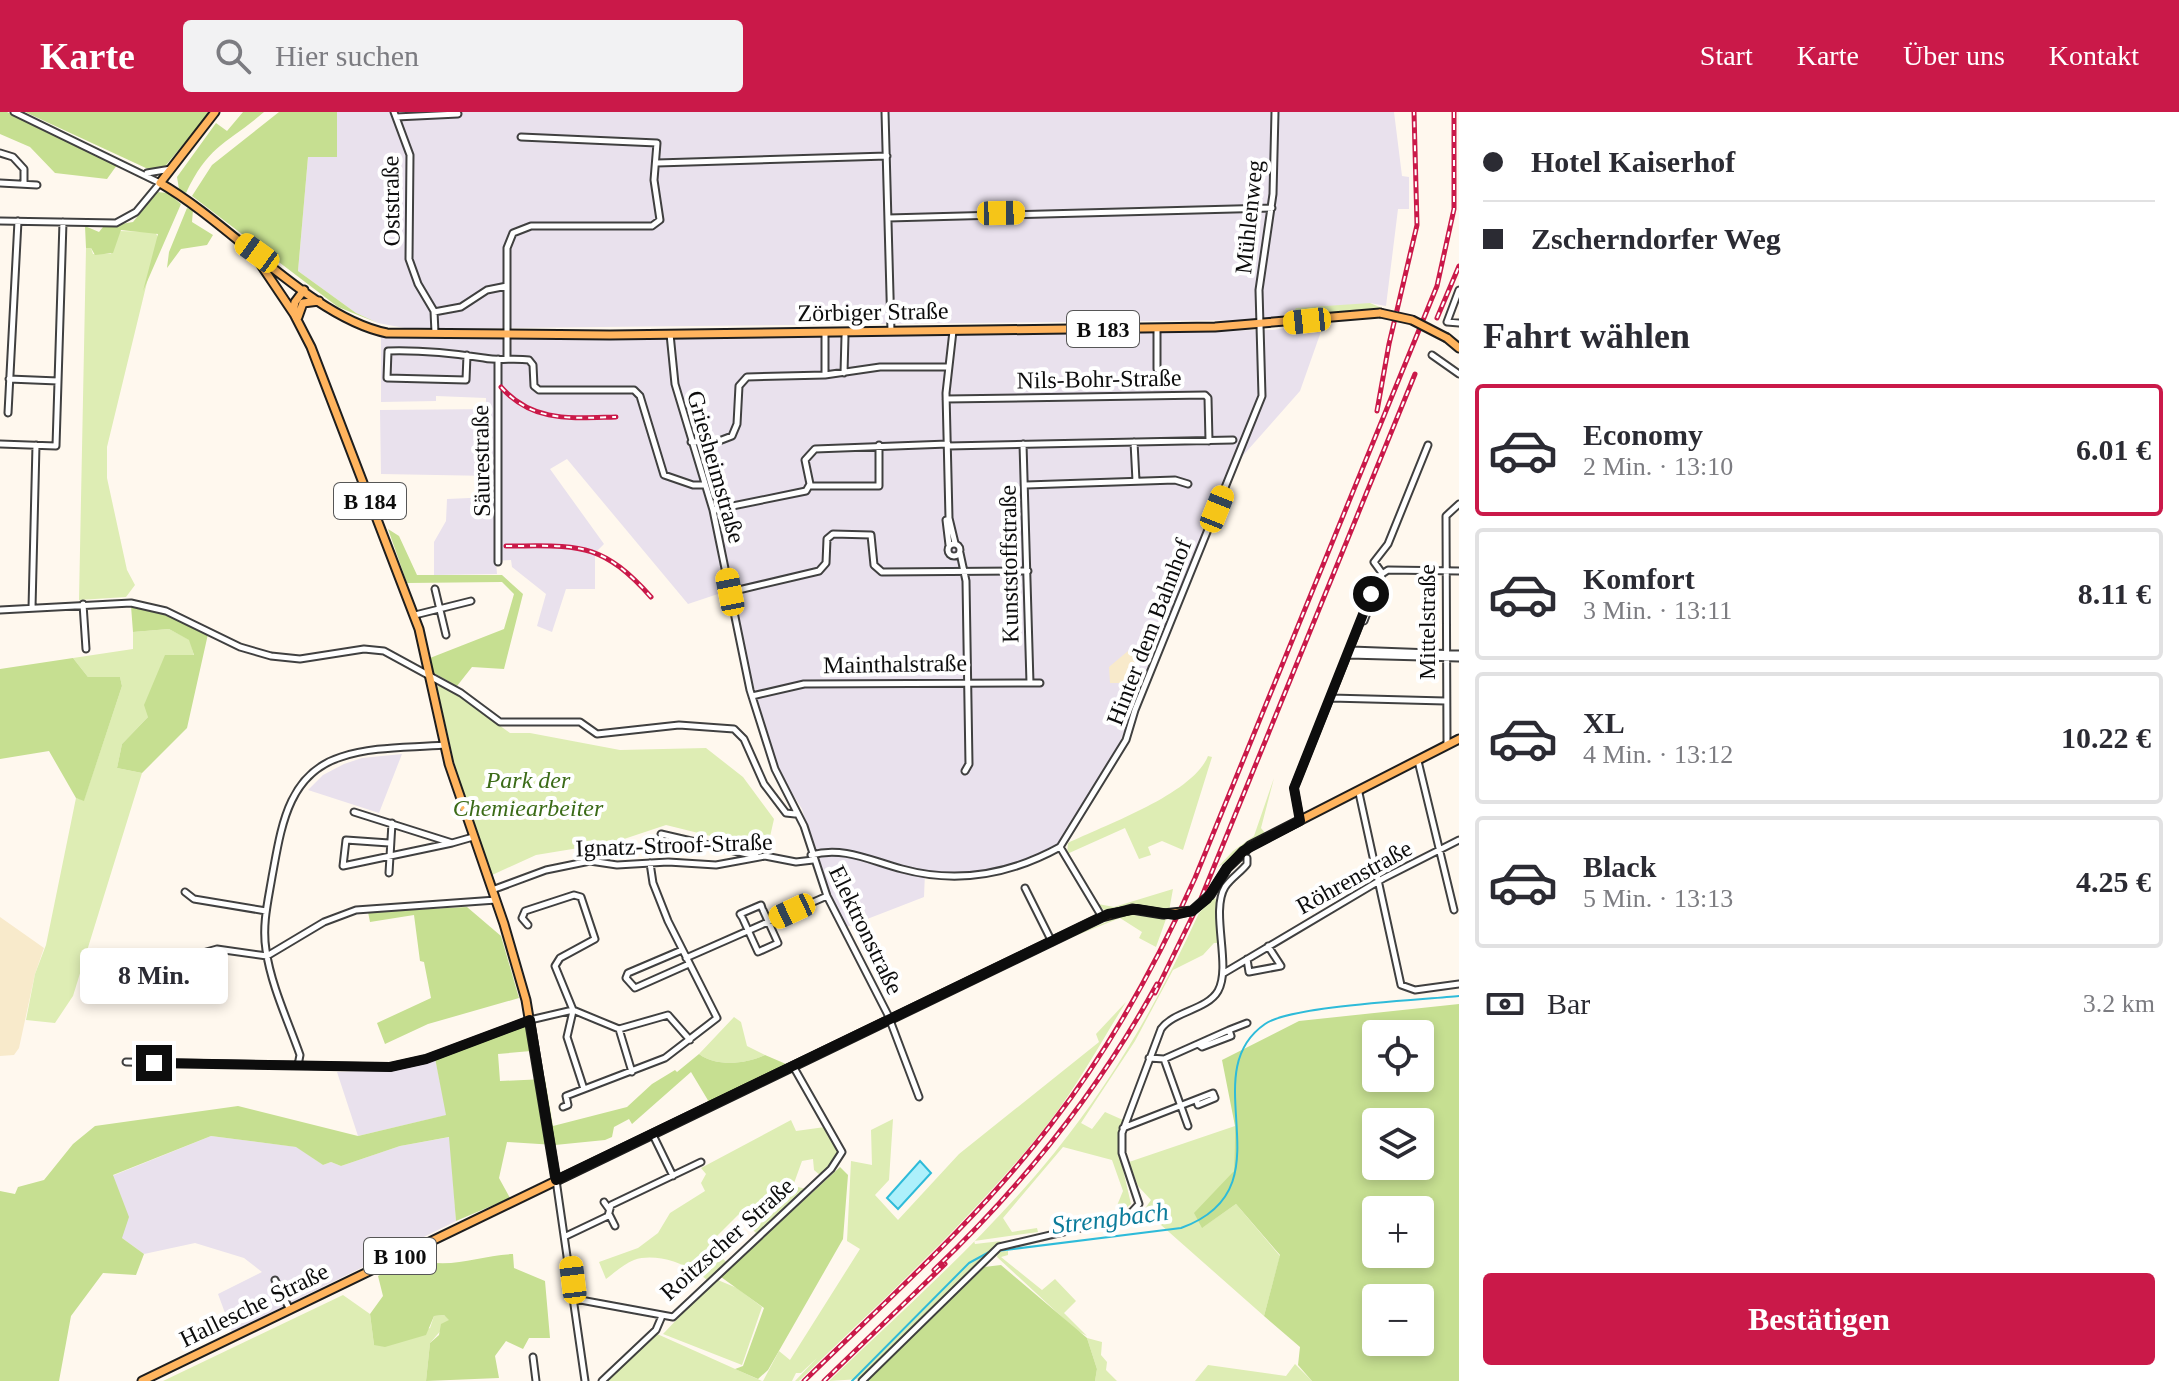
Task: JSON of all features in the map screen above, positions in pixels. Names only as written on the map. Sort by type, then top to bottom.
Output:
[{"type":"main road","points":[[160,183],[215,112]]},
{"type":"main road","points":[[171,168],[171,182],[180,196]]},
{"type":"main road","name":"B 183","points":[[160,183],[191,203],[304,290]]},
{"type":"main road","name":"B 184","points":[[240,240],[263,266],[296,316],[415,615],[444,745],[496,900],[530,1020],[556,1180]]},
{"type":"main road","points":[[296,316],[294,304],[304,290]]},
{"type":"main road","name":"Zörbiger Straße","points":[[304,290],[369,328],[399,334],[1157,328],[1263,325],[1380,313],[1412,320],[1447,338],[1459,348]]},
{"type":"main road","points":[[296,316],[303,303],[319,301]]},
{"type":"main road","name":"B 100","points":[[556,1180],[1102,917],[1127,909],[1163,914],[1192,911],[1210,895],[1227,868],[1243,851],[1459,739]]},
{"type":"main road","name":"Hallesche Straße","points":[[142,1381],[556,1180]]},
{"type":"street","points":[[0,221],[109,223],[124,220],[136,212],[160,183],[14,112]]},
{"type":"street","points":[[885,112],[891,331]]},
{"type":"street","name":"Mühlenweg","points":[[1263,325],[1259,290],[1272,208],[1275,112]]},
{"type":"street","points":[[395,114],[458,114]]},
{"type":"street","name":"Oststraße","points":[[395,114],[410,155],[409,259],[434,312],[435,335]]},
{"type":"street","points":[[521,137],[657,143],[654,176],[659,223],[531,226],[511,235],[507,248],[507,359],[532,362],[534,384],[539,390],[636,391],[664,475],[693,485],[705,485]]},
{"type":"street","points":[[0,153],[13,157],[24,169],[24,184]]},
{"type":"street","points":[[657,163],[887,156]]},
{"type":"street","points":[[142,173],[158,174],[171,168]]},
{"type":"street","points":[[0,183],[37,185]]},
{"type":"street","points":[[888,218],[1272,208]]},
{"type":"street","points":[[8,413],[14,345],[18,221]]},
{"type":"street","points":[[0,444],[56,446],[63,222]]},
{"type":"street","points":[[434,312],[461,307],[487,290],[507,286]]},
{"type":"street","points":[[1459,290],[1447,323],[1459,323]]},
{"type":"street","name":"Hinter dem Bahnhof","points":[[1060,847],[1126,740],[1135,710],[1260,406],[1264,380],[1263,325]]},
{"type":"street","points":[[1157,328],[1157,369]]},
{"type":"street","points":[[953,331],[946,399],[952,544],[948,553],[958,554]]},
{"type":"street","name":"Griesheimstraße","points":[[670,334],[674,380],[713,510],[752,696],[795,814]]},
{"type":"street","points":[[825,335],[825,375]]},
{"type":"street","points":[[844,373],[845,336]]},
{"type":"street","name":"Säurestraße","points":[[467,355],[466,380],[387,378],[388,351],[451,351],[507,359]]},
{"type":"street","points":[[1432,355],[1459,374]]},
{"type":"street","name":"Säurestraße","points":[[498,359],[498,562]]},
{"type":"street","points":[[691,442],[719,441],[732,436],[737,424],[739,386],[747,377],[825,375],[880,367],[948,367]]},
{"type":"street","points":[[9,379],[58,381]]},
{"type":"street","name":"Nils-Bohr-Straße","points":[[946,399],[1201,395],[1208,398],[1209,441]]},
{"type":"street","points":[[713,510],[804,492],[809,486],[805,460],[812,450],[879,445],[1233,440]]},
{"type":"street","points":[[1134,442],[1136,481]]},
{"type":"street","name":"Kunststoffstraße","points":[[1023,444],[1030,683]]},
{"type":"street","points":[[32,608],[36,445]]},
{"type":"street","points":[[809,486],[879,486],[879,445]]},
{"type":"street","points":[[1382,573],[1374,562],[1388,544],[1428,445]]},
{"type":"street","points":[[1026,485],[1175,480],[1188,484]]},
{"type":"street","name":"Mittelstraße","points":[[1447,745],[1444,656],[1446,516],[1459,504]]},
{"type":"street","points":[[730,592],[810,574],[825,567],[830,535],[867,533],[873,539],[874,565],[882,572],[964,569],[1028,571]]},
{"type":"street","points":[[952,544],[964,569],[969,764],[965,771]]},
{"type":"street","points":[[1382,573],[1459,571]]},
{"type":"street","points":[[1300,821],[1294,788],[1350,652],[1368,599],[1382,573]]},
{"type":"street","points":[[435,589],[446,635]]},
{"type":"street","points":[[415,615],[471,601]]},
{"type":"street","points":[[0,610],[105,602],[155,608],[240,647],[271,656],[300,659],[364,649],[384,651],[409,661],[504,723],[580,722],[597,734],[679,725],[730,728],[744,739],[764,784],[786,813],[795,814]]},
{"type":"street","points":[[83,604],[86,649]]},
{"type":"street","points":[[1350,652],[1459,656]]},
{"type":"street","points":[[431,687],[440,681]]},
{"type":"street","name":"Mainthalstraße","points":[[752,696],[804,684],[1040,683]]},
{"type":"street","points":[[1331,698],[1445,701]]},
{"type":"street","points":[[298,1065],[300,1055],[267,956],[266,911],[279,829],[288,804],[301,784],[339,757],[380,749],[444,745]]},
{"type":"street","points":[[1418,761],[1454,910]]},
{"type":"street","points":[[1359,793],[1401,985],[1415,990],[1459,984]]},
{"type":"street","points":[[354,812],[452,843]]},
{"type":"street","name":"Elektronstraße","points":[[795,814],[804,826],[827,896],[890,1020],[919,1097]]},
{"type":"street","points":[[389,873],[392,823]]},
{"type":"street","points":[[661,834],[757,857]]},
{"type":"street","points":[[389,843],[346,840],[343,866],[473,837]]},
{"type":"street","name":"Röhrenstraße","points":[[1223,974],[1379,881],[1459,840]]},
{"type":"street","points":[[1060,847],[1102,917]]},
{"type":"street","name":"Ignatz-Stroof-Straße","points":[[492,890],[577,863],[723,865],[757,857],[796,862],[850,852],[912,872],[967,876],[1004,871],[1060,847]]},
{"type":"street","points":[[862,1381],[999,1247],[1127,1217],[1135,1212],[1139,1204],[1122,1153],[1123,1128],[1165,1024],[1213,997],[1223,974],[1223,895],[1247,864],[1247,858]]},
{"type":"street","points":[[563,1107],[568,1105],[566,1096],[632,1072],[675,1052],[717,1018],[682,950],[653,883],[650,863]]},
{"type":"street","points":[[1025,888],[1052,942]]},
{"type":"street","points":[[185,892],[201,901],[266,911]]},
{"type":"street","points":[[528,925],[522,918],[525,911],[574,895],[581,897],[595,939],[560,958],[555,966],[573,1010],[567,1037],[584,1089]]},
{"type":"street","points":[[682,950],[628,973],[626,978],[633,988],[748,930],[827,896]]},
{"type":"street","points":[[135,972],[217,949],[267,956],[324,922],[356,910],[496,900]]},
{"type":"street","points":[[761,905],[768,921],[778,943],[758,952],[740,914],[761,905]]},
{"type":"street","points":[[1247,959],[1249,972],[1281,966],[1268,946]]},
{"type":"street","points":[[126,1062],[321,1068],[406,1065],[530,1020],[573,1010],[619,1029],[668,1015],[690,1040]]},
{"type":"street","points":[[1149,1058],[1164,1059],[1198,1044],[1202,1047],[1231,1036],[1229,1030],[1247,1023]]},
{"type":"street","points":[[619,1029],[632,1072]]},
{"type":"street","points":[[1164,1059],[1188,1126]]},
{"type":"street","name":"Roitzscher Straße","points":[[602,1381],[656,1330],[662,1316],[673,1317],[717,1278],[831,1169],[842,1152],[793,1066]]},
{"type":"street","points":[[1123,1128],[1197,1102]]},
{"type":"street","points":[[653,1135],[673,1176]]},
{"type":"street","points":[[566,1236],[701,1162]]},
{"type":"street","points":[[556,1180],[585,1381]]},
{"type":"street","points":[[604,1202],[615,1226]]},
{"type":"street","points":[[275,1280],[290,1310]]},
{"type":"street","points":[[575,1299],[662,1316]]},
{"type":"street","points":[[533,1357],[536,1381]]},
{"type":"shaded area","points":[[337,112],[1394,112],[1402,176],[1409,177],[1409,209],[1398,209],[1386,306],[1370,303],[1290,318],[410,329],[378,323],[356,313],[298,271],[308,157],[337,157]]},
{"type":"shaded area","points":[[1324,323],[1300,391],[1239,460],[1114,757],[1055,849],[1016,865],[969,874],[925,872],[924,897],[844,928],[821,871],[802,809],[778,771],[751,677],[733,589],[688,604],[567,459],[550,469],[604,544],[595,553],[595,589],[566,589],[552,632],[537,626],[546,594],[512,567],[511,560],[496,561],[497,574],[434,575],[434,542],[446,521],[447,499],[492,497],[492,476],[381,474],[380,410],[493,409],[486,407],[486,398],[436,396],[436,401],[381,402],[381,334],[667,339],[889,333],[1272,330]]},
{"type":"shaded area","points":[[1128,651],[1145,651],[1131,683],[1110,683],[1109,667]]},
{"type":"shaded area","points":[[402,754],[379,813],[308,790],[323,775],[344,764],[362,758]]},
{"type":"shaded area","points":[[0,917],[44,948],[35,974],[19,1048],[14,1055],[0,1056]]},
{"type":"shaded area","points":[[435,1058],[447,1115],[358,1136],[337,1072],[395,1069]]},
{"type":"shaded area","points":[[211,1136],[297,1147],[323,1165],[331,1162],[341,1166],[400,1146],[450,1137],[456,1221],[232,1332],[218,1294],[262,1272],[244,1258],[195,1243],[144,1254],[122,1238],[112,1176]]},
{"type":"green space","points":[[0,112],[7,112],[117,165],[107,179],[55,173],[30,147],[0,134]]},
{"type":"green space","points":[[25,112],[210,112],[162,170],[148,169]]},
{"type":"green space","points":[[243,112],[264,112],[211,154],[186,193],[179,189],[177,177],[216,123],[227,131]]},
{"type":"green space","points":[[279,112],[337,112],[337,157],[308,157],[298,271],[356,313],[378,323],[338,307],[192,196],[212,165]]},
{"type":"green space","points":[[157,192],[168,193],[181,204],[143,291],[158,234],[121,230],[113,253],[95,255],[91,248],[86,248],[85,226],[99,232],[103,227],[133,222]]},
{"type":"green space","points":[[187,208],[193,210],[192,222],[213,235],[207,245],[181,249],[167,268],[169,252]]},
{"type":"green space","points":[[118,231],[155,232],[158,237],[107,447],[107,478],[127,570],[135,585],[126,597],[79,600],[86,248],[91,248],[93,254],[111,254]]},
{"type":"green space","points":[[1370,303],[1389,311],[1364,309],[1290,318],[1296,308]]},
{"type":"green space","points":[[388,529],[399,536],[417,575],[502,575],[523,594],[504,669],[472,667],[457,686],[434,673],[430,658],[504,629],[514,594],[502,582],[407,583]]},
{"type":"green space","points":[[131,606],[174,617],[208,634],[187,728],[142,773],[117,768],[122,744],[148,717],[144,705],[165,655],[194,655],[189,640],[169,629],[133,632]]},
{"type":"green space","points":[[169,629],[190,640],[194,656],[185,658],[148,717],[122,744],[117,768],[142,773],[73,996],[55,1023],[26,1020],[35,974],[46,945],[76,798],[84,800],[122,686],[120,677],[88,677],[73,658],[133,649],[133,632]]},
{"type":"green space","points":[[73,658],[88,677],[120,677],[122,686],[84,801],[76,798],[49,751],[0,759],[0,669]]},
{"type":"green space","name":"Park der Chemiearbeiter","points":[[442,684],[510,733],[530,733],[620,750],[706,748],[743,777],[774,819],[767,850],[666,825],[615,842],[536,855],[492,875],[462,796],[437,687]]},
{"type":"green space","points":[[1208,756],[1212,757],[1183,850],[1162,841],[1148,847],[1151,855],[1139,859],[1125,828],[1067,854],[1068,843],[1146,807],[1185,783]]},
{"type":"green space","points":[[1274,778],[1261,828],[1265,833],[1217,868],[1254,836]]},
{"type":"green space","points":[[1173,889],[1169,911],[1132,904],[1104,910],[1098,904],[1114,907]]},
{"type":"green space","points":[[1213,898],[1220,900],[1219,943],[1214,943],[1203,955],[1173,970],[1135,1041],[1081,1123],[1092,1129],[1105,1112],[1123,1120],[1118,1148],[1131,1204],[1121,1212],[1116,1208],[1123,1191],[1112,1160],[1063,1147],[1003,1218],[1012,1232],[1037,1228],[1038,1232],[975,1241],[1029,1183],[1077,1124],[1134,1037],[1199,913]]},
{"type":"green space","points":[[467,907],[501,936],[519,998],[428,1024],[385,1044],[377,1023],[431,998],[424,962],[420,961],[414,915],[370,922],[368,912]]},
{"type":"green space","points":[[1125,914],[1166,919],[1156,947],[1139,938],[1142,932],[1120,918],[1055,944]]},
{"type":"green space","points":[[1126,1002],[1050,1121],[961,1223],[799,1381],[795,1381],[817,1358],[801,1373],[796,1373],[792,1381],[763,1381],[779,1351],[790,1360],[860,1249],[847,1241],[851,1161],[872,1165],[871,1130],[893,1119],[889,1180],[875,1195],[898,1220],[959,1154],[1099,1042],[1096,1034]]},
{"type":"green space","points":[[1459,1004],[1459,1381],[1312,1381],[1298,1365],[1300,1347],[1264,1316],[1280,1255],[1236,1204],[1202,1228],[1194,1213],[1234,1171],[1235,1126],[1222,1060],[1299,1021]]},
{"type":"green space","points":[[734,1017],[741,1022],[747,1046],[765,1055],[731,1063],[714,1061],[699,1054]]},
{"type":"green space","points":[[527,1024],[531,1051],[498,1054],[500,1081],[545,1079],[553,1126],[627,1107],[652,1084],[675,1070],[677,1072],[699,1054],[714,1061],[731,1063],[765,1055],[786,1064],[709,1102],[691,1072],[632,1124],[629,1119],[614,1127],[612,1137],[605,1140],[555,1145],[507,1142],[499,1178],[510,1198],[456,1221],[449,1137],[400,1146],[341,1166],[331,1162],[323,1165],[296,1147],[211,1136],[113,1175],[129,1217],[122,1238],[144,1254],[136,1275],[103,1273],[71,1316],[59,1381],[0,1381],[0,1191],[15,1194],[18,1187],[44,1180],[73,1144],[95,1126],[238,1106],[358,1136],[446,1115],[435,1058]]},
{"type":"green space","points":[[791,1120],[796,1131],[825,1127],[839,1151],[821,1176],[814,1170],[813,1159],[802,1161],[793,1186],[807,1189],[757,1234],[738,1215],[709,1244],[727,1263],[713,1278],[737,1288],[762,1307],[742,1365],[663,1334],[701,1294],[708,1281],[701,1275],[663,1259],[643,1258],[634,1260],[606,1279],[599,1262],[638,1248],[658,1233],[670,1213],[705,1191],[701,1183],[706,1174],[701,1168]]},
{"type":"green space","points":[[1235,1126],[1234,1171],[1203,1227],[1236,1204],[1280,1256],[1264,1316],[1144,1210],[1151,1200],[1138,1186],[1129,1162]]},
{"type":"green space","points":[[840,1167],[848,1175],[843,1239],[768,1370],[758,1379],[735,1369],[743,1366],[764,1308],[721,1277]]},
{"type":"green space","points":[[1001,1241],[860,1379],[829,1381],[917,1298],[974,1242]]},
{"type":"green space","points":[[423,1250],[428,1262],[439,1263],[513,1254],[514,1268],[545,1281],[550,1338],[529,1338],[523,1349],[506,1341],[495,1356],[499,1378],[426,1381],[430,1343],[439,1335],[441,1324],[449,1320],[444,1315],[434,1316],[426,1335],[385,1347],[374,1345],[370,1314],[383,1296],[378,1276]]},
{"type":"green space","points":[[1008,1251],[1008,1255],[1001,1257],[1042,1290],[1055,1279],[1076,1301],[1064,1313],[1087,1336],[1076,1330],[997,1257],[998,1252]]},
{"type":"green space","points":[[1001,1265],[1087,1338],[1097,1369],[1095,1381],[865,1381],[963,1283],[984,1267]]},
{"type":"green space","points":[[343,1295],[370,1314],[374,1345],[430,1328],[434,1316],[444,1315],[450,1320],[430,1343],[426,1381],[163,1381]]},
{"type":"green space","points":[[655,1333],[762,1381],[605,1381]]},
{"type":"green space","points":[[1087,1338],[1102,1342],[1101,1355],[1107,1362],[1106,1370],[1117,1381],[1095,1381],[1097,1369]]},
{"type":"green space","points":[[1295,1364],[1312,1381],[1195,1381],[1208,1365],[1286,1376]]},
{"type":"water","points":[[920,1161],[931,1173],[898,1209],[887,1198]]},
{"type":"waterway","name":"Strengbach","points":[[997,1251],[1181,1228],[1213,1210],[1231,1186],[1237,1159],[1236,1072],[1245,1046],[1265,1024],[1327,1008],[1459,996]]},
{"type":"waterway","name":"Strengbach","points":[[852,1381],[969,1263],[991,1251]]},
{"type":"railway","points":[[1377,411],[1417,225],[1414,112]]},
{"type":"railway","points":[[804,1381],[932,1256],[1024,1158],[1094,1065],[1131,1005],[1164,942],[1195,878],[1437,286],[1454,209],[1454,112]]},
{"type":"railway","points":[[1437,318],[1459,266]]},
{"type":"railway","points":[[1155,993],[1200,901],[1415,374]]},
{"type":"railway","points":[[501,387],[513,399],[540,413],[569,417],[616,417]]},
{"type":"railway","points":[[506,546],[586,550],[617,565],[651,597]]},
{"type":"railway","points":[[934,1270],[998,1205],[1057,1136],[1110,1062],[1157,984]]},
{"type":"railway","points":[[824,1381],[945,1264]]},
{"type":"route","points":[[154,1063],[390,1067],[426,1059],[530,1020],[556,1180],[1108,914],[1137,909],[1179,915],[1199,907],[1243,851],[1300,821],[1294,788],[1371,594]]}]
